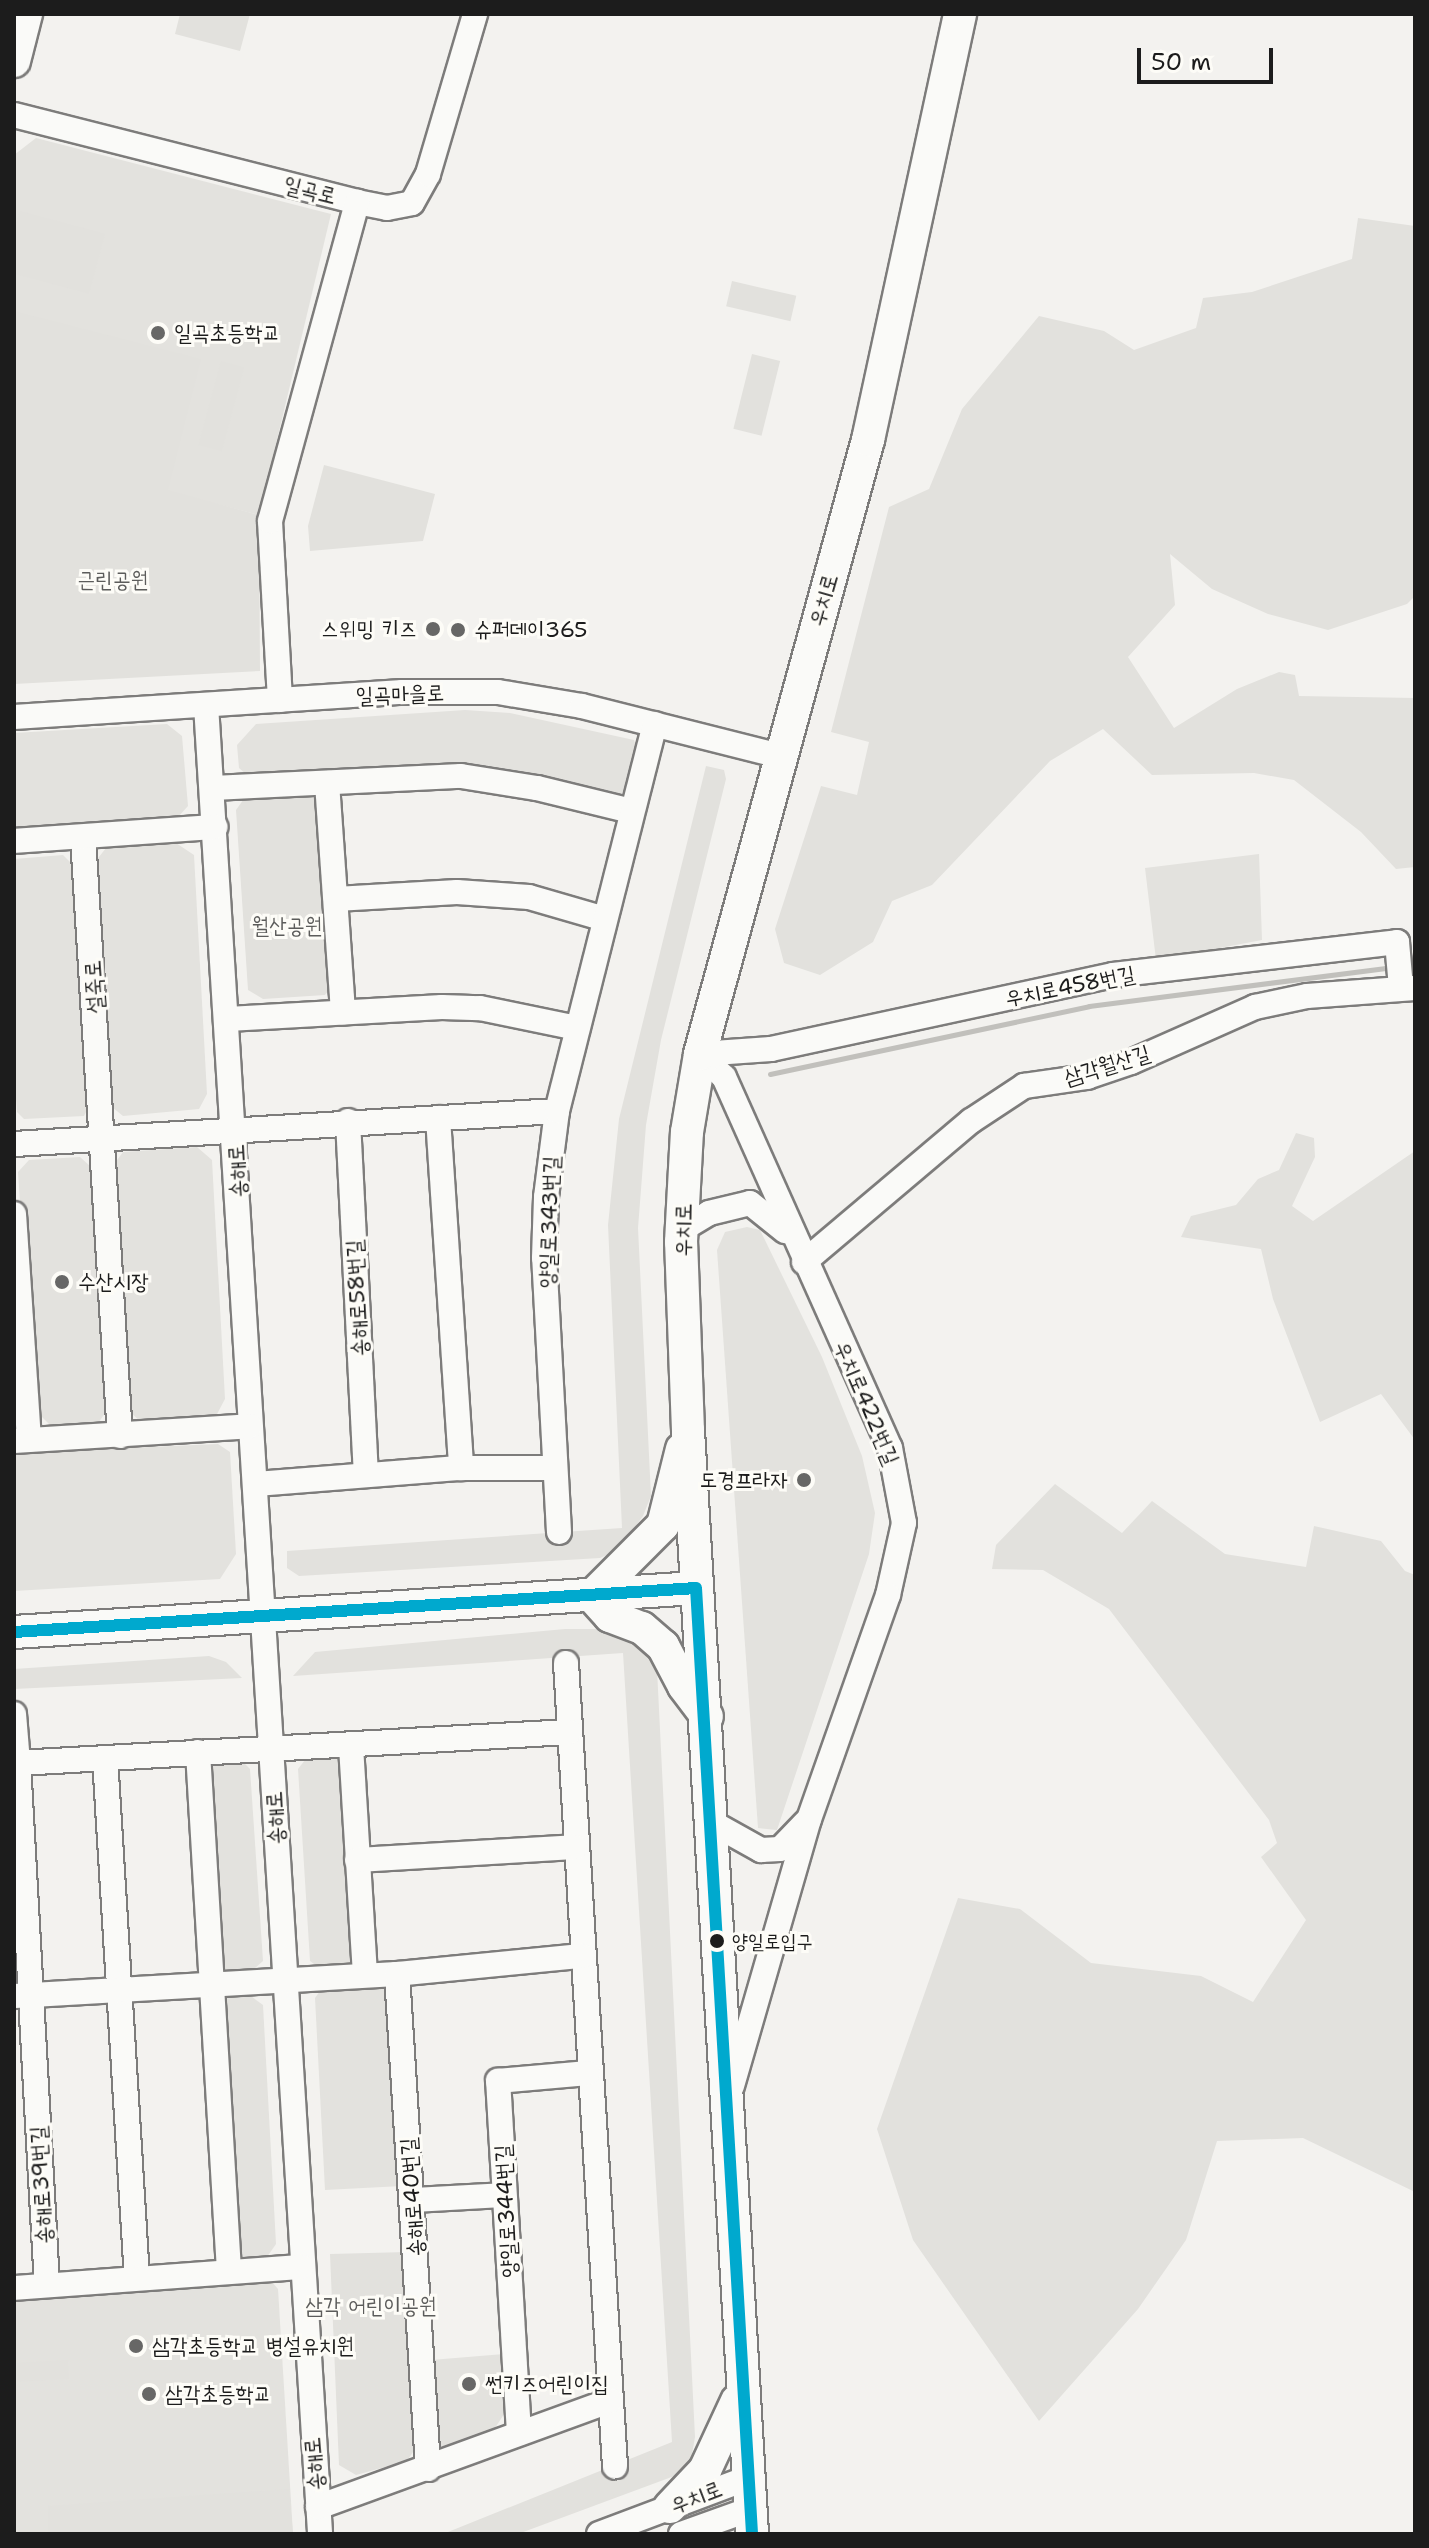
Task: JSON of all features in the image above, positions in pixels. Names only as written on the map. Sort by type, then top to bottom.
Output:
[{"type":"main road","points":[[14,61],[26,14]]},
{"type":"main road","name":"우치로","points":[[750,2507],[709,1821],[707,1716],[696,1588],[688,1431],[681,1230],[687,1132],[700,1054],[868,440],[960,14]]},
{"type":"main road","points":[[592,1596],[663,1525],[688,1431]]},
{"type":"main road","points":[[14,1632],[264,1619],[696,1588]]},
{"type":"main road","points":[[592,1596],[610,1616],[642,1628],[663,1646],[684,1686],[707,1716]]},
{"type":"main road","points":[[676,2521],[716,2452],[741,2390]]},
{"type":"street","name":"일곡로","points":[[14,115],[357,202],[387,208],[412,203],[428,174],[475,14]]},
{"type":"street","points":[[280,700],[270,521],[357,202]]},
{"type":"street","name":"일곡마을로","points":[[14,717],[280,700],[498,692],[655,724],[780,756]]},
{"type":"street","name":"송해로","points":[[206,705],[228,1019],[301,2267],[320,2534]]},
{"type":"street","name":"양일로343번길","points":[[559,1532],[544,1258],[557,1111],[655,724]]},
{"type":"street","points":[[213,788],[461,776],[537,788],[631,811]]},
{"type":"street","points":[[327,783],[343,1012]]},
{"type":"street","points":[[14,841],[216,827]]},
{"type":"street","name":"설죽로","points":[[83,837],[105,1136],[120,1436]]},
{"type":"street","points":[[336,899],[471,893],[529,897],[605,919]]},
{"type":"street","name":"우치로458번길","points":[[700,1054],[771,1049],[1113,975],[1397,942],[1408,988]]},
{"type":"street","name":"삼각월산길","points":[[800,1254],[971,1121],[1024,1086],[1087,1077],[1131,1062],[1255,1007],[1307,996],[1408,988]]},
{"type":"street","points":[[228,1019],[480,1008],[577,1028]]},
{"type":"street","name":"우치로422번길","points":[[700,1054],[724,1077],[800,1254],[890,1448],[904,1523],[888,1595],[809,1819],[726,2105]]},
{"type":"street","name":"송해로","points":[[234,1128],[557,1111]]},
{"type":"street","points":[[438,1118],[461,1468]]},
{"type":"street","name":"송해로58번길","points":[[348,1121],[366,1475]]},
{"type":"street","points":[[14,1144],[234,1128]]},
{"type":"street","points":[[681,1230],[709,1213],[750,1203],[773,1216],[800,1254]]},
{"type":"street","points":[[14,1214],[22,1441],[250,1426]]},
{"type":"street","points":[[256,1484],[461,1468],[555,1468]]},
{"type":"street","points":[[566,1663],[588,2073],[615,2467]]},
{"type":"street","name":"송해로39번길","points":[[14,1714],[18,1763],[22,1995],[47,2285]]},
{"type":"street","points":[[18,1763],[569,1732]]},
{"type":"street","points":[[351,1746],[365,1975]]},
{"type":"street","points":[[198,1752],[229,2271]]},
{"type":"street","points":[[105,1758],[137,2278]]},
{"type":"street","points":[[709,1821],[761,1850],[780,1849],[809,1819]]},
{"type":"street","points":[[357,1860],[575,1847]]},
{"type":"street","points":[[22,1995],[397,1974],[582,1956]]},
{"type":"street","name":"송해로40번길","points":[[397,1974],[428,2469]]},
{"type":"street","name":"양일로344번길","points":[[519,2433],[498,2081],[588,2073]]},
{"type":"street","points":[[412,2200],[504,2195]]},
{"type":"street","points":[[14,2288],[301,2267]]},
{"type":"street","name":"송해로","points":[[318,2507],[610,2401]]},
{"type":"street","name":"우치로","points":[[599,2534],[750,2507]]},
{"type":"shaded area","name":"일곡초등학교","points":[[36,138],[331,214],[259,515],[14,451],[14,155]]},
{"type":"shaded area","points":[[465,710],[510,713],[634,740],[639,758],[632,787],[617,796],[502,769],[461,765],[247,775],[239,768],[237,745],[256,724]]},
{"type":"shaded area","points":[[167,724],[182,736],[188,806],[178,817],[14,829],[14,733]]},
{"type":"shaded area","points":[[176,843],[194,855],[207,1094],[199,1109],[123,1116],[112,1107],[95,862],[106,848]]},
{"type":"shaded area","points":[[1259,854],[1262,940],[1156,960],[1145,868]]},
{"type":"shaded area","points":[[63,855],[72,864],[88,1108],[84,1116],[24,1119],[17,1112],[14,1072],[14,859]]},
{"type":"shaded area","points":[[197,1147],[212,1160],[225,1399],[217,1414],[140,1421],[129,1411],[112,1167],[123,1152]]},
{"type":"shaded area","name":"수산시장","points":[[80,1157],[91,1167],[107,1410],[99,1422],[50,1425],[34,1409],[18,1172],[29,1160]]},
{"type":"shaded area","points":[[747,1227],[760,1230],[822,1357],[862,1456],[875,1513],[869,1554],[777,1830],[758,1828],[717,1250],[725,1232]]},
{"type":"shaded area","points":[[218,1444],[230,1452],[236,1554],[220,1579],[14,1591],[14,1453]]},
{"type":"shaded area","points":[[335,1757],[341,1762],[353,1960],[350,1966],[321,1969],[310,1961],[298,1769],[305,1760]]},
{"type":"shaded area","points":[[242,1761],[250,1769],[263,1961],[253,1970],[224,1971],[207,1768],[212,1762]]},
{"type":"shaded area","points":[[379,1982],[389,1990],[402,2186],[325,2190],[315,1998],[325,1984]]},
{"type":"shaded area","points":[[248,1994],[263,2005],[276,2244],[267,2257],[245,2259],[233,2250],[222,2002],[227,1996]]},
{"type":"shaded area","name":"삼각초등학교","points":[[272,2282],[278,2289],[293,2534],[14,2534],[14,2299]]},
{"type":"shaded area","name":"썬키즈어린이집","points":[[504,2354],[508,2408],[495,2428],[470,2442],[438,2447],[431,2360]]},
{"type":"green space","points":[[180,14],[250,14],[240,51],[175,34]]},
{"type":"green space","points":[[20,211],[105,234],[89,294],[14,274],[14,233]]},
{"type":"green space","points":[[1358,218],[1415,226],[1415,596],[1407,604],[1328,630],[1268,614],[1212,589],[1170,554],[1175,605],[1128,657],[1174,728],[1237,689],[1279,672],[1295,675],[1299,696],[1415,698],[1415,867],[1396,869],[1361,832],[1294,780],[1254,773],[1152,775],[1103,729],[1050,761],[932,885],[892,901],[873,942],[820,975],[784,963],[775,929],[821,786],[857,795],[869,742],[831,732],[889,507],[929,489],[962,409],[1039,316],[1104,331],[1134,350],[1196,328],[1203,298],[1252,292],[1352,259]]},
{"type":"green space","points":[[732,281],[796,296],[790,321],[726,306]]},
{"type":"green space","name":"근린공원","points":[[14,311],[201,359],[168,490],[259,515],[260,671],[14,684]]},
{"type":"green space","points":[[752,354],[780,361],[762,436],[733,429]]},
{"type":"green space","points":[[221,361],[244,367],[222,451],[198,445]]},
{"type":"green space","points":[[324,465],[435,494],[423,541],[310,551],[308,526]]},
{"type":"green space","points":[[706,766],[724,770],[726,779],[661,1040],[646,1125],[638,1228],[651,1496],[643,1516],[618,1550],[600,1558],[299,1576],[287,1568],[287,1551],[622,1528],[608,1225],[619,1119]]},
{"type":"green space","name":"월산공원","points":[[308,793],[320,802],[335,982],[325,995],[263,999],[248,990],[236,810],[246,796]]},
{"type":"green space","points":[[1296,1133],[1314,1138],[1315,1157],[1292,1206],[1313,1221],[1415,1151],[1415,1440],[1381,1394],[1320,1422],[1273,1299],[1261,1249],[1181,1237],[1191,1216],[1236,1205],[1258,1179],[1279,1170]]},
{"type":"green space","points":[[1055,1484],[1122,1533],[1152,1501],[1225,1554],[1306,1567],[1314,1526],[1381,1541],[1405,1571],[1415,1575],[1415,2192],[1303,2138],[1217,2141],[1186,2240],[1138,2309],[1039,2421],[913,2240],[877,2129],[958,1898],[1020,1909],[1091,1963],[1201,1976],[1253,2002],[1306,1920],[1261,1857],[1277,1843],[1269,1820],[1109,1609],[1043,1570],[992,1569],[996,1545]]},
{"type":"green space","points":[[565,1629],[596,1629],[624,1640],[644,1651],[657,1669],[695,2437],[691,2460],[677,2475],[518,2534],[443,2534],[672,2442],[623,1653],[293,1676],[315,1652]]},
{"type":"green space","points":[[209,1656],[226,1662],[242,1678],[14,1689],[14,1669]]},
{"type":"green space","name":"삼각 어린이공원","points":[[407,2252],[415,2449],[407,2461],[356,2475],[339,2465],[330,2254]]},
{"type":"green space","points":[[68,2360],[69,2379],[18,2382],[17,2363]]},
{"type":"green space","points":[[289,2489],[293,2534],[48,2534],[48,2506]]},
{"type":"waterway","points":[[770,1074],[1089,1006],[1394,967]]},
{"type":"transit line","points":[[14,1632],[696,1588],[752,2534]]},
{"type":"place","name":"일곡초등학교","points":[[158,333]]},
{"type":"place","name":"스위밍 키즈","points":[[433,629]]},
{"type":"place","name":"슈퍼데이365","points":[[458,630]]},
{"type":"place","name":"수산시장","points":[[62,1282]]},
{"type":"place","name":"도경프라자","points":[[804,1480]]},
{"type":"place","name":"양일로입구","points":[[717,1941]]},
{"type":"place","name":"삼각초등학교 병설유치원","points":[[136,2346]]},
{"type":"place","name":"썬키즈어린이집","points":[[469,2384]]},
{"type":"place","name":"삼각초등학교","points":[[149,2394]]}]
